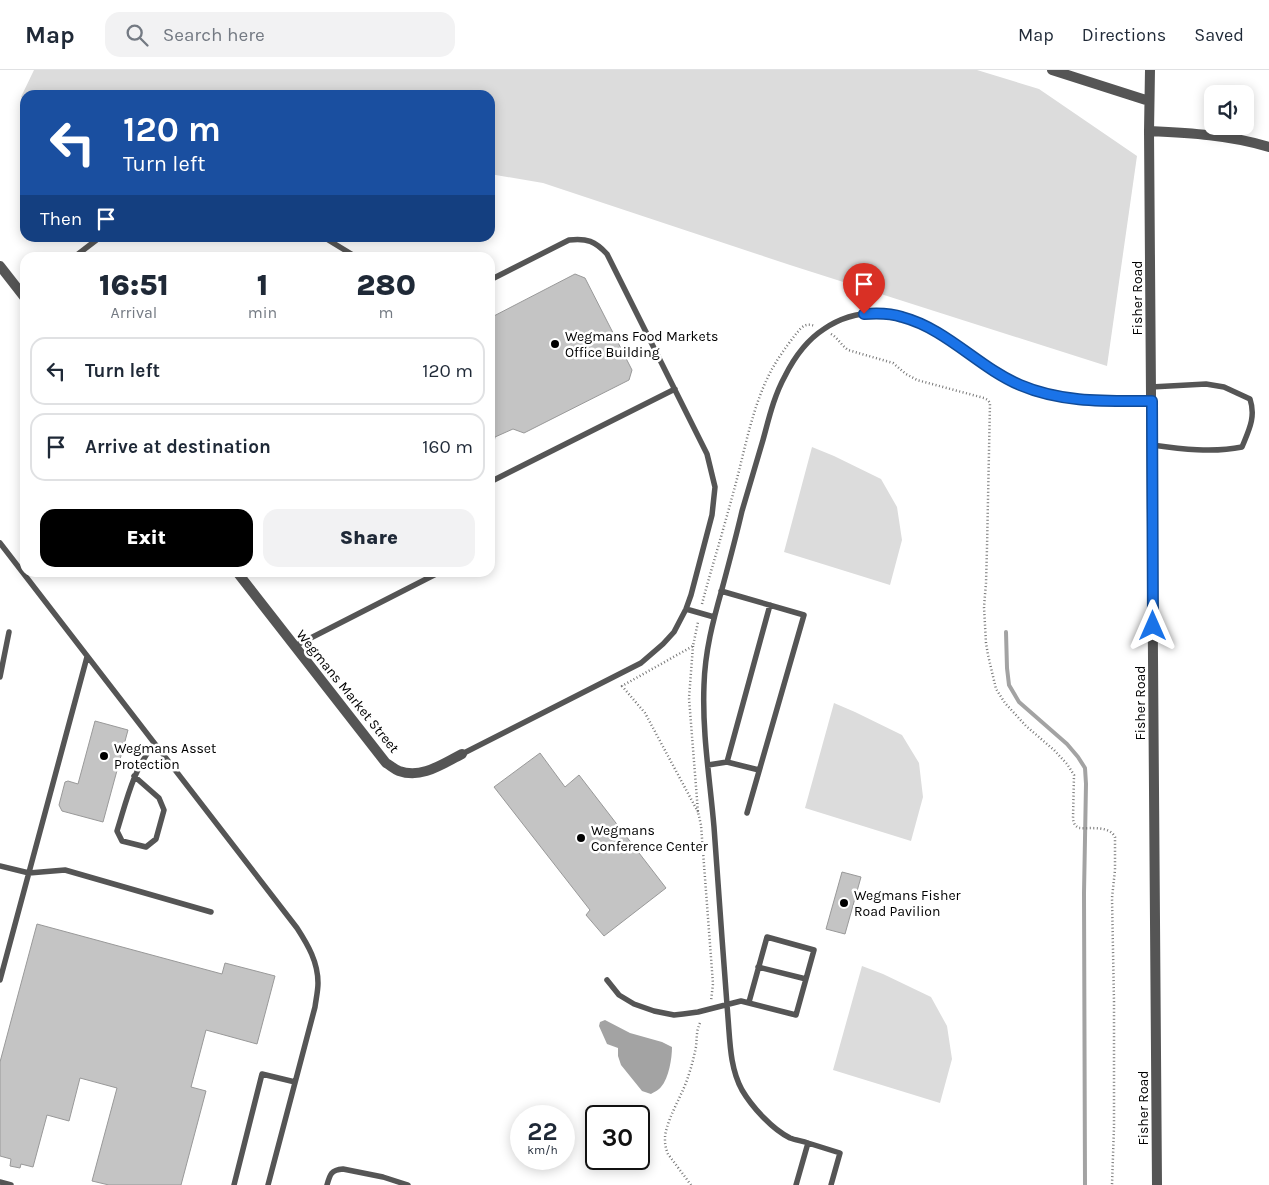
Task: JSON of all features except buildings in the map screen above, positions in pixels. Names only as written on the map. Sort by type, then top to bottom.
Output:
[{"type":"street","points":[[1052,70],[1149,101]]},
{"type":"street","name":"Fisher Road","points":[[1150,70],[1157,1185]]},
{"type":"street","points":[[1149,130],[1227,137],[1269,148]]},
{"type":"street","points":[[0,266],[20,291]]},
{"type":"street","name":"Wegmans Market Street","points":[[241,577],[386,763],[398,771],[414,774],[430,770],[462,754]]},
{"type":"lane","points":[[462,754],[641,664],[663,644],[674,632],[691,595],[712,515],[714,487],[708,454],[607,254],[599,245],[590,240],[569,240],[495,277]]},
{"type":"lane","points":[[80,252],[93,242]]},
{"type":"lane","points":[[332,242],[348,252]]},
{"type":"lane","points":[[831,1185],[840,1152],[791,1138],[770,1123],[757,1111],[742,1090],[737,1078],[733,1062],[727,1004],[708,764],[704,687],[708,644],[748,491],[779,388],[786,373],[807,343],[823,329],[850,316],[872,313],[898,316],[928,327],[993,371],[1020,385],[1060,398],[1152,401]]},
{"type":"lane","points":[[1151,387],[1206,384],[1224,386],[1250,399],[1253,409],[1250,428],[1242,447],[1229,450],[1185,449],[1152,445]]},
{"type":"lane","points":[[495,479],[675,388]]},
{"type":"lane","points":[[0,543],[20,569]]},
{"type":"lane","points":[[26,577],[297,928],[310,948],[316,964],[318,982],[315,1007],[268,1185]]},
{"type":"lane","points":[[295,646],[430,577]]},
{"type":"lane","points":[[721,591],[804,615],[747,813]]},
{"type":"lane","points":[[727,762],[770,605]]},
{"type":"lane","points":[[686,609],[714,617]]},
{"type":"lane","points":[[0,677],[9,632]]},
{"type":"lane","points":[[0,980],[87,657]]},
{"type":"lane","points":[[134,776],[159,798],[164,810],[156,839],[146,847],[122,841],[117,831],[134,776],[154,744]]},
{"type":"lane","points":[[708,764],[727,762],[759,770]]},
{"type":"lane","points":[[0,866],[29,873],[65,870],[211,912]]},
{"type":"lane","points":[[607,980],[619,995],[634,1004],[674,1015],[698,1012],[741,1001],[796,1015],[814,950],[766,937],[749,1002]]},
{"type":"lane","points":[[758,967],[806,979]]},
{"type":"lane","points":[[234,1185],[262,1074],[295,1082]]},
{"type":"lane","points":[[796,1185],[808,1143]]},
{"type":"lane","points":[[327,1185],[333,1171],[343,1169],[383,1177],[408,1185]]},
{"type":"lane","points":[[0,1182],[11,1185]]},
{"type":"path","points":[[691,1185],[668,1154],[665,1142],[674,1108],[688,1076],[696,1047],[698,1026],[712,1000],[713,984],[689,698],[693,646],[700,613],[745,448],[765,386],[780,356],[804,325],[808,324],[823,329],[834,336],[848,350],[893,363],[917,380],[984,398],[990,402],[984,607],[986,643],[996,689],[1005,703],[1026,726],[1054,750],[1071,770],[1074,776],[1073,819],[1076,827],[1107,830],[1113,833],[1115,837],[1115,870],[1112,898],[1114,1127],[1112,1185]]},
{"type":"path","points":[[693,646],[622,686],[645,713],[698,812]]},
{"type":"shaded area","points":[[34,70],[977,70],[1039,89],[1137,156],[1107,366],[790,265],[543,183],[495,175],[495,90],[24,90]]},
{"type":"shaded area","points":[[812,447],[881,479],[897,507],[902,540],[890,585],[784,552]]},
{"type":"shaded area","points":[[834,703],[902,735],[919,763],[923,797],[911,841],[805,808]]},
{"type":"shaded area","points":[[862,966],[931,997],[947,1026],[952,1059],[940,1103],[833,1070]]},
{"type":"shaded area","points":[[605,1020],[630,1033],[662,1042],[672,1047],[668,1073],[659,1089],[651,1094],[642,1091],[621,1065],[618,1048],[607,1044],[599,1026],[600,1022]]},
{"type":"waterway","points":[[1006,632],[1009,685],[1019,702],[1067,744],[1085,768],[1085,1185]]},
{"type":"place","name":"Wegmans Food Markets Office Building","points":[[555,344]]},
{"type":"place","name":"Wegmans Asset Protection","points":[[104,756]]},
{"type":"place","name":"Wegmans Conference Center","points":[[581,838]]},
{"type":"place","name":"Wegmans Fisher Road Pavilion","points":[[844,903]]},
{"type":"route","points":[[864,314],[892,314],[928,327],[993,371],[1020,385],[1060,398],[1152,401],[1153,626]]}]
